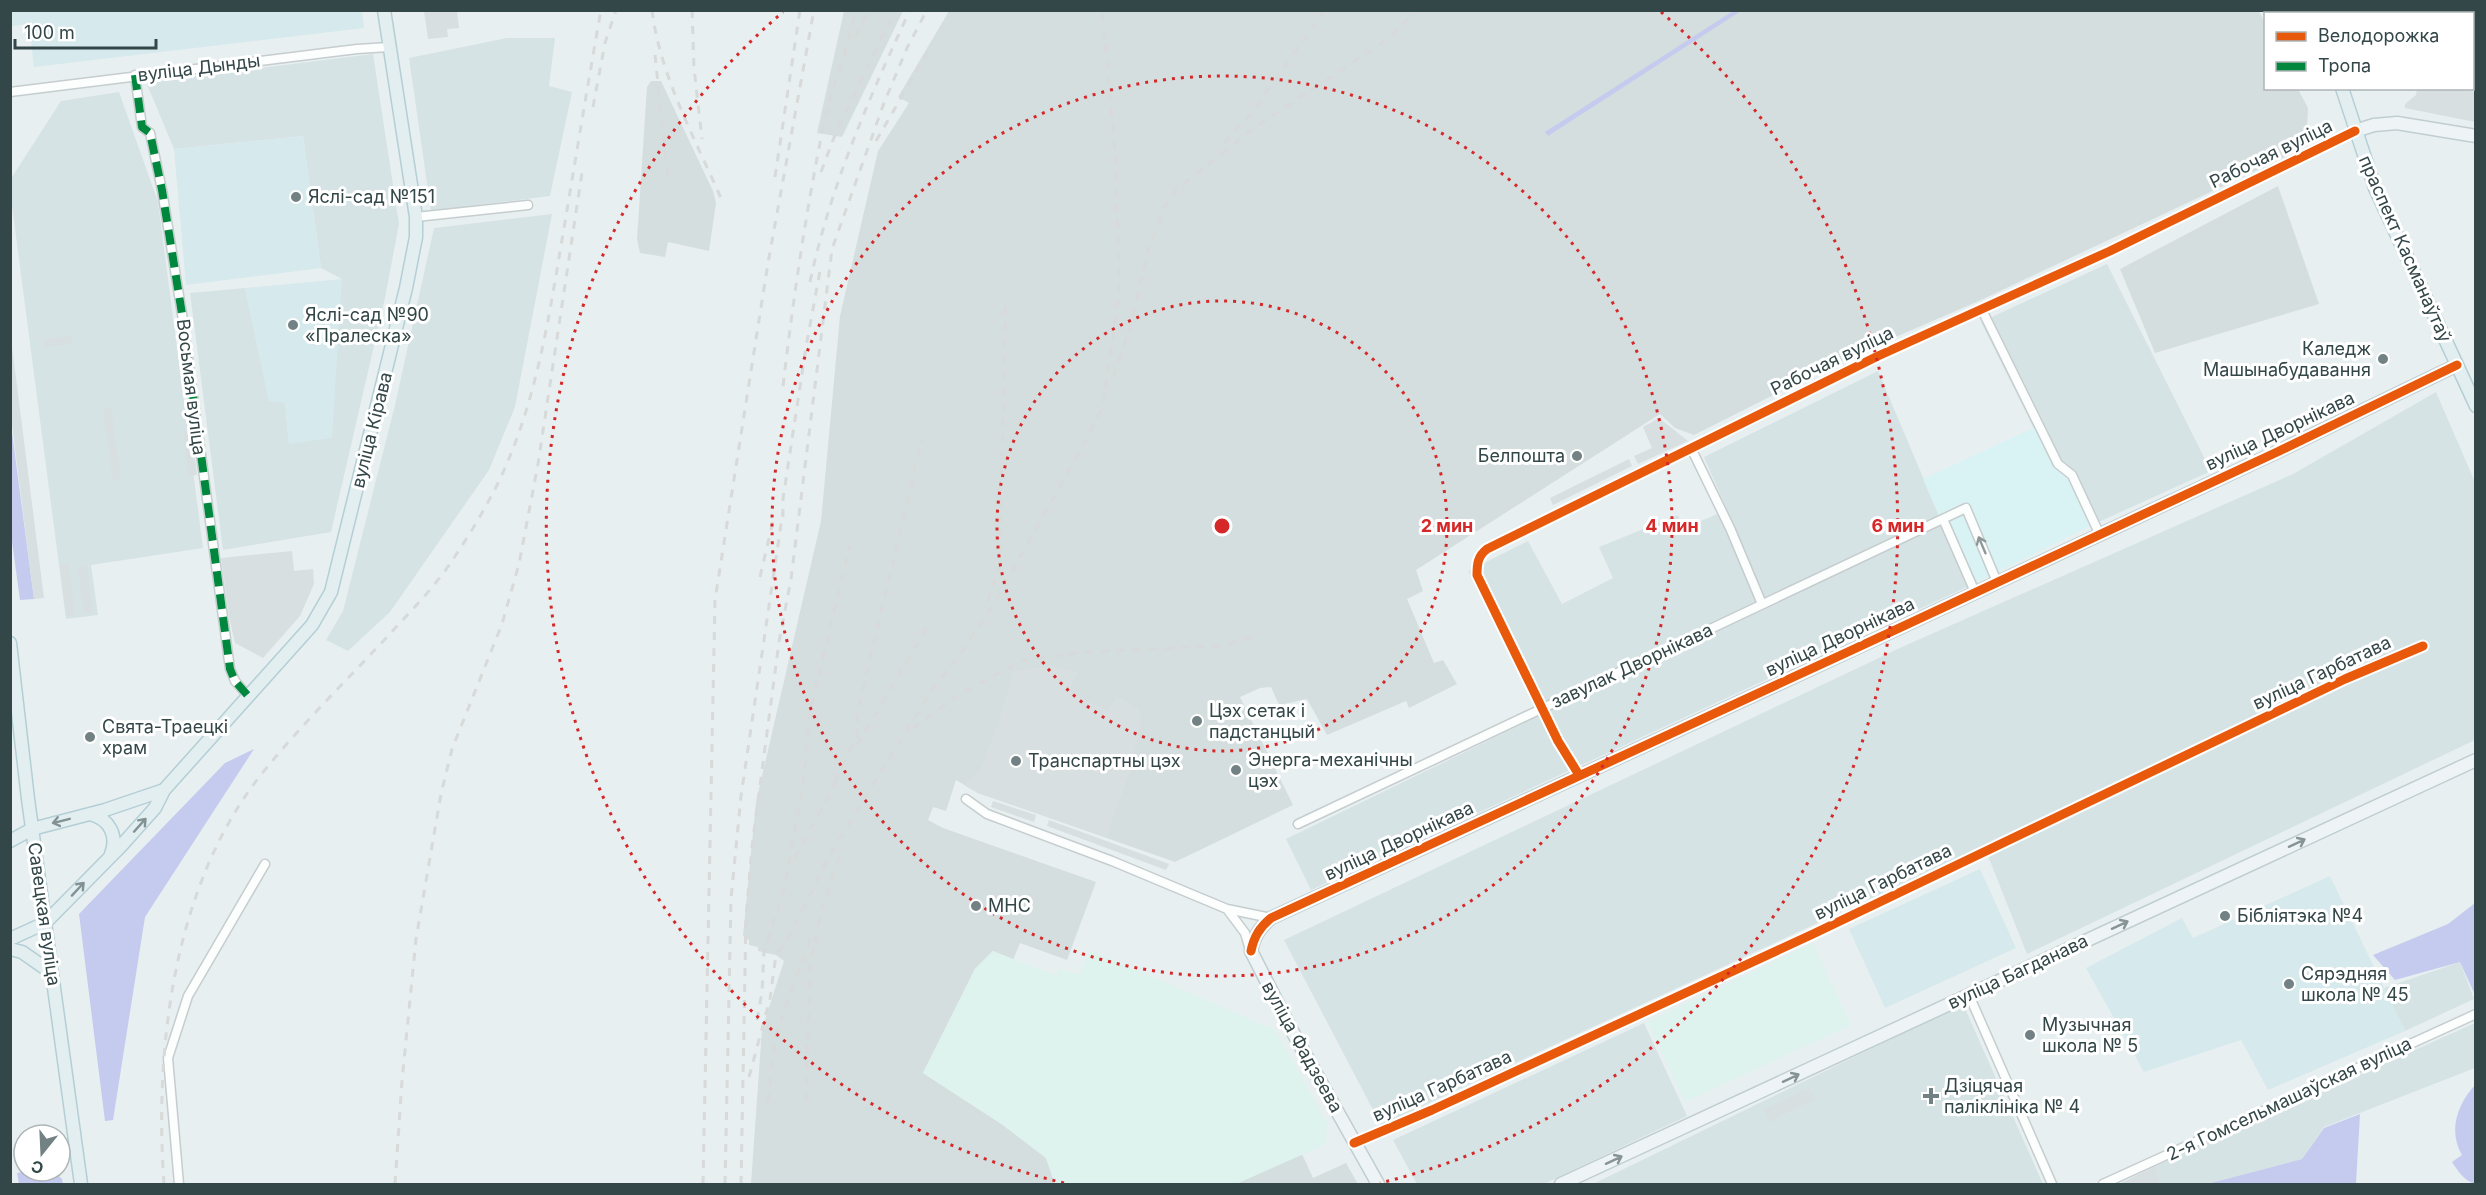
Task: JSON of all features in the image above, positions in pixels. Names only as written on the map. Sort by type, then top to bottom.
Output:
[{"type":"main road","name":"вуліца Кірава","points":[[45,923],[155,808],[164,790],[312,625],[331,592],[406,288],[416,237],[416,217],[384,10]]},
{"type":"main road","name":"праспект Касманаўтаў","points":[[2343,90],[2375,188],[2475,406]]},
{"type":"main road","name":"Савецкая вуліца","points":[[10,643],[32,829],[79,1181]]},
{"type":"main road","name":"вуліца Кірава","points":[[10,842],[32,829],[90,814],[164,790]]},
{"type":"main road","points":[[90,814],[104,820],[111,828],[114,839],[111,854]]},
{"type":"main road","points":[[10,939],[45,923]]},
{"type":"main road","points":[[10,949],[22,952],[52,973]]},
{"type":"street","name":"вуліца Дынды","points":[[10,92],[135,75],[389,47]]},
{"type":"street","name":"Восьмая вуліца","points":[[135,75],[142,127],[150,132],[162,190],[182,314],[230,669],[235,681],[249,697]]},
{"type":"street","points":[[2355,131],[2374,125],[2397,123],[2475,136]]},
{"type":"street","name":"Рабочая вуліца","points":[[1542,708],[1477,575],[1480,554],[1496,543],[1601,494],[1878,356],[2120,246],[2355,131]]},
{"type":"street","points":[[416,217],[528,205]]},
{"type":"street","points":[[1982,310],[2053,455],[2058,464],[2072,475],[2099,533]]},
{"type":"street","name":"вуліца Дворнікава","points":[[1251,951],[1255,936],[1262,925],[1271,918],[2291,445],[2457,365]]},
{"type":"street","points":[[1691,448],[1734,537],[1762,604]]},
{"type":"street","name":"завулак Дворнікава","points":[[1298,824],[1966,508],[1997,582]]},
{"type":"street","points":[[1943,519],[1974,592]]},
{"type":"street","name":"вуліца Гарбатава","points":[[1354,1143],[1432,1110],[1813,934],[2345,679],[2423,646]]},
{"type":"street","points":[[1542,708],[1558,741],[1579,775]]},
{"type":"street","name":"вуліца Багданава","points":[[1561,1185],[2475,760]]},
{"type":"street","points":[[966,799],[987,814],[1122,865],[1227,909],[1271,918]]},
{"type":"street","points":[[179,1185],[168,1058],[188,996],[265,864]]},
{"type":"street","name":"вуліца Фадзеева","points":[[1227,909],[1245,933],[1251,951],[1378,1185]]},
{"type":"street","points":[[1969,995],[2052,1185]]},
{"type":"street","name":"2-я Гомсельмашаўская вуліца","points":[[2103,1185],[2475,1014]]},
{"type":"shaded area","points":[[10,11],[362,11],[364,28],[34,67],[29,24],[11,26]]},
{"type":"shaded area","points":[[424,11],[457,11],[459,28],[447,29],[448,37],[428,39]]},
{"type":"shaded area","points":[[844,11],[903,11],[842,137],[817,133]]},
{"type":"shaded area","points":[[949,11],[2259,11],[2264,22],[2264,90],[2299,90],[2308,108],[2306,147],[1981,300],[1847,358],[1694,435],[1675,428],[1660,414],[1416,570],[1423,591],[1407,599],[1434,663],[1443,660],[1457,684],[1409,708],[1406,701],[1327,735],[1307,699],[1279,705],[1271,687],[1260,688],[1240,697],[1293,805],[1175,862],[978,793],[956,780],[946,811],[933,807],[928,820],[943,828],[1096,882],[1067,960],[1020,943],[1013,960],[993,951],[975,969],[923,1073],[1003,1125],[1046,1158],[1055,1184],[751,1184],[762,1029],[784,961],[776,955],[758,951],[758,947],[749,945],[749,940],[743,936],[756,802],[821,521],[840,316],[878,151],[909,103],[898,97]]},
{"type":"shaded area","points":[[1733,11],[1741,11],[1548,136],[1545,132]]},
{"type":"shaded area","points":[[2475,11],[2475,63],[2474,12],[2364,12]]},
{"type":"shaded area","points":[[507,38],[555,38],[549,86],[572,92],[550,196],[431,211],[409,58]]},
{"type":"shaded area","points":[[373,54],[399,224],[385,298],[331,532],[223,550],[190,293],[245,288],[269,400],[285,402],[289,443],[342,279],[321,268],[303,136],[174,149],[146,82]]},
{"type":"shaded area","points":[[651,81],[661,81],[713,191],[716,203],[709,251],[668,242],[665,257],[640,253],[637,239],[647,87]]},
{"type":"shaded area","points":[[2417,90],[2473,91],[2475,122],[2405,108],[2405,104],[2416,95]]},
{"type":"shaded area","points":[[119,92],[158,202],[203,548],[91,565],[98,615],[66,619],[10,180],[61,101]]},
{"type":"shaded area","points":[[303,136],[321,268],[186,285],[174,149]]},
{"type":"shaded area","points":[[2278,186],[2319,304],[2155,353],[2120,269]]},
{"type":"shaded area","points":[[552,214],[515,407],[489,470],[390,612],[348,651],[326,640],[343,611],[395,405],[434,228]]},
{"type":"shaded area","points":[[2107,264],[2211,471],[2092,525],[2071,479],[2052,465],[1981,322]]},
{"type":"shaded area","points":[[342,279],[332,438],[289,444],[285,403],[269,401],[245,288]]},
{"type":"shaded area","points":[[72,335],[73,343],[44,348],[42,340]]},
{"type":"shaded area","points":[[11,339],[44,598],[34,599],[11,417]]},
{"type":"shaded area","points":[[1878,371],[1969,586],[1311,890],[1286,839],[1539,716],[1468,571],[1528,541],[1562,604],[1613,578],[1599,547],[1678,515],[1684,528],[1727,510],[1704,457]]},
{"type":"shaded area","points":[[2436,392],[2475,482],[2475,740],[2027,954],[1984,846],[1381,1125],[1284,940],[1902,647],[2293,474]]},
{"type":"shaded area","points":[[111,407],[121,480],[113,481],[103,408]]},
{"type":"shaded area","points":[[10,417],[34,599],[20,600],[10,527]]},
{"type":"shaded area","points":[[1659,418],[1688,441],[1638,464],[1634,456],[1652,448],[1643,427]]},
{"type":"shaded area","points":[[2035,427],[2052,465],[2071,479],[2092,525],[1969,586],[1923,479]]},
{"type":"shaded area","points":[[192,431],[197,475],[188,476],[183,432]]},
{"type":"shaded area","points":[[1629,459],[1632,466],[1553,505],[1550,498]]},
{"type":"shaded area","points":[[292,551],[294,571],[313,569],[314,584],[300,616],[263,658],[235,643],[221,558]]},
{"type":"shaded area","points":[[69,564],[75,615],[66,616],[60,565]]},
{"type":"shaded area","points":[[87,566],[93,613],[84,614],[78,568]]},
{"type":"shaded area","points":[[1055,666],[1077,672],[1069,692],[1108,711],[1117,697],[1138,709],[1141,720],[1131,769],[1106,837],[978,793],[964,785],[980,771],[999,721],[1014,671]]},
{"type":"shaded area","points":[[254,749],[145,917],[113,1120],[105,1121],[79,914],[225,763]]},
{"type":"shaded area","points":[[993,801],[1036,815],[1034,822],[991,807]]},
{"type":"shaded area","points":[[1049,820],[1169,864],[1166,870],[1047,826]]},
{"type":"shaded area","points":[[1980,869],[2016,948],[1885,1008],[1849,929]]},
{"type":"shaded area","points":[[2330,876],[2405,1031],[2268,1090],[2241,1040],[2144,1072],[2086,968],[2182,918],[2193,938]]},
{"type":"shaded area","points":[[2475,903],[2475,995],[2460,962],[2395,980],[2373,955],[2448,924]]},
{"type":"shaded area","points":[[1813,943],[1851,1025],[1685,1102],[1647,1022]]},
{"type":"shaded area","points":[[1090,950],[1275,1030],[1327,1123],[1326,1144],[1236,1184],[1055,1184],[1046,1158],[1003,1125],[923,1073],[975,969],[993,951],[1057,976],[1059,969],[1079,975]]},
{"type":"shaded area","points":[[2460,962],[2474,999],[2405,1031],[2384,988]]},
{"type":"shaded area","points":[[1963,1004],[2043,1184],[1593,1184]]},
{"type":"shaded area","points":[[1644,1023],[1687,1116],[1544,1184],[1417,1184],[1393,1140]]},
{"type":"shaded area","points":[[2475,1023],[2475,1068],[2324,1127],[2302,1159],[2207,1184],[2160,1184],[2156,1166]]},
{"type":"shaded area","points":[[2475,1085],[2476,1184],[2465,1179],[2452,1162],[2462,1155],[2456,1137],[2456,1118],[2463,1101]]},
{"type":"shaded area","points":[[1809,1088],[1816,1099],[1769,1122],[1763,1109]]},
{"type":"shaded area","points":[[2360,1114],[2356,1184],[2207,1184],[2302,1159],[2324,1128]]},
{"type":"shaded area","points":[[1302,1154],[1313,1178],[1346,1163],[1358,1184],[1236,1184]]},
{"type":"shaded area","points":[[2156,1166],[2160,1184],[2119,1184]]},
{"type":"shaded area","points":[[19,1183],[63,1184],[19,1184]]},
{"type":"railway","points":[[164,1184],[163,1077],[168,1022],[176,967],[190,914],[209,863],[233,815],[264,771],[418,604],[447,568],[486,506],[511,454],[532,391],[547,327],[601,10]]},
{"type":"railway","points":[[593,107],[605,43],[616,10]]},
{"type":"railway","points":[[652,10],[656,35],[671,84],[723,203]]},
{"type":"railway","points":[[692,10],[694,68],[702,139]]},
{"type":"railway","points":[[775,177],[800,10]]},
{"type":"railway","points":[[703,1184],[715,600],[768,263],[814,10]]},
{"type":"railway","points":[[783,386],[800,259],[825,118],[856,10]]},
{"type":"railway","points":[[855,37],[869,10]]},
{"type":"railway","points":[[821,172],[835,135],[895,10]]},
{"type":"railway","points":[[810,282],[828,212],[852,143],[910,10]]},
{"type":"railway","points":[[741,1184],[746,918],[752,846],[779,642],[791,579],[832,249],[884,103],[907,48],[927,10]]},
{"type":"railway","points":[[749,1077],[770,999],[776,955],[789,937],[825,864],[864,799],[930,693],[965,647],[998,597],[1103,406],[1119,293],[1119,259],[1115,150],[1102,10]]},
{"type":"railway","points":[[1224,143],[1250,115],[1325,10]]},
{"type":"railway","points":[[1113,377],[1129,331],[1149,248],[1165,206],[1177,189],[1251,130],[1382,43],[1418,10]]},
{"type":"railway","points":[[876,141],[933,43]]},
{"type":"railway","points":[[655,55],[668,178]]},
{"type":"railway","points":[[395,1184],[402,1081],[416,939],[441,794],[452,749],[502,624],[519,564],[538,464],[583,166]]},
{"type":"railway","points":[[783,517],[783,499],[820,271]]},
{"type":"railway","points":[[988,601],[999,566],[1006,297]]},
{"type":"railway","points":[[835,781],[857,736],[858,709],[922,440]]},
{"type":"railway","points":[[725,1184],[731,899],[741,796],[783,511]]},
{"type":"railway","points":[[760,577],[773,521]]},
{"type":"railway","points":[[757,1020],[762,992],[764,951],[784,889],[803,787],[809,717],[850,545]]},
{"type":"railway","points":[[857,745],[929,624]]},
{"type":"railway","points":[[913,728],[957,696],[1021,661],[1083,652],[1220,646],[1253,637]]},
{"type":"railway","points":[[795,858],[839,776]]},
{"type":"railway","points":[[806,1101],[810,967],[822,908],[843,846]]},
{"type":"railway","points":[[768,1101],[776,1035],[811,936]]},
{"type":"marked path","points":[[135,75],[142,127],[150,133],[162,190],[182,314],[230,669],[235,681],[249,697]]},
{"type":"cycle path","points":[[1579,775],[1558,741],[1477,575],[1479,560],[1487,549],[1878,356],[2110,251],[2355,131]]},
{"type":"cycle path","points":[[1251,951],[1258,933],[1271,918],[2275,453],[2457,365]]},
{"type":"cycle path","points":[[1354,1143],[1432,1110],[1813,934],[2345,679],[2423,646]]},
{"type":"place","name":"Яслі-сад №151","points":[[296,197]]},
{"type":"place","name":"Яслі-сад №90 «Пралеска»","points":[[293,325]]},
{"type":"place","name":"Каледж Машынабудавання","points":[[2383,359]]},
{"type":"place","name":"Белпошта","points":[[1577,456]]},
{"type":"place","name":"Цэх сетак і падстанцый","points":[[1197,721]]},
{"type":"place","name":"Свята-Траецкі храм","points":[[90,737]]},
{"type":"place","name":"Транспартны цэх","points":[[1016,761]]},
{"type":"place","name":"Энерга-механічны цэх","points":[[1236,770]]},
{"type":"place","name":"МНС","points":[[976,906]]},
{"type":"place","name":"Бібліятэка №4","points":[[2225,916]]},
{"type":"place","name":"Сярэдняя школа № 45","points":[[2289,984]]},
{"type":"place","name":"Музычная школа № 5","points":[[2030,1035]]},
{"type":"place","name":"Дзіцячая паліклініка № 4","points":[[1931,1096]]}]
